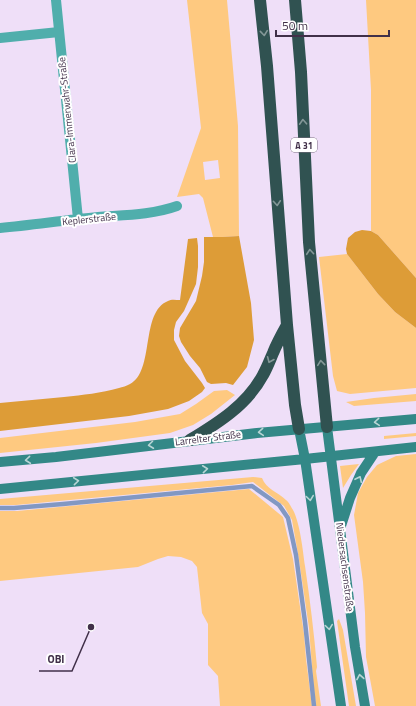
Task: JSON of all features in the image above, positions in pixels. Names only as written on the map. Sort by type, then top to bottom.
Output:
[{"type":"highway","points":[[260,0],[267,66],[286,325],[299,429]]},
{"type":"highway","name":"A 31","points":[[295,0],[301,72],[309,242],[328,427]]},
{"type":"highway","points":[[190,440],[232,412],[252,391],[264,375],[286,325]]},
{"type":"main road","name":"Larrelter Straße","points":[[0,462],[56,457],[257,433],[416,419]]},
{"type":"main road","name":"Niedersachsenstraße","points":[[328,427],[355,647],[365,706]]},
{"type":"main road","points":[[299,429],[305,459],[341,706]]},
{"type":"main road","points":[[0,488],[416,447]]},
{"type":"main road","points":[[340,528],[352,493],[361,473],[375,452]]},
{"type":"street","name":"Clara-Immerwahr-Straße","points":[[56,0],[78,219]]},
{"type":"street","points":[[0,38],[59,32]]},
{"type":"street","name":"Keplerstraße","points":[[0,228],[166,210],[177,206]]},
{"type":"shaded area","points":[[187,0],[227,0],[238,126],[239,236],[213,237],[203,198],[199,194],[177,197],[201,128]],"holes":[[[218,160],[220,178],[205,180],[203,162]]]},
{"type":"shaded area","points":[[366,0],[416,0],[416,278],[378,235],[371,231],[371,90]]},
{"type":"shaded area","points":[[362,230],[371,231],[378,235],[416,278],[416,328],[395,312],[378,294],[347,254],[346,249],[348,238],[355,232]]},
{"type":"shaded area","points":[[239,236],[251,303],[254,340],[247,367],[233,385],[226,383],[211,384],[207,382],[200,368],[181,342],[179,336],[180,328],[196,301],[204,262],[204,237]]},
{"type":"shaded area","points":[[197,238],[198,267],[196,284],[184,311],[176,322],[174,340],[185,361],[205,388],[202,392],[189,401],[168,409],[129,416],[0,431],[0,403],[99,393],[130,384],[138,377],[143,367],[150,329],[154,317],[159,307],[168,301],[180,300],[188,239]]},
{"type":"shaded area","points":[[347,254],[378,294],[395,312],[416,328],[416,388],[350,394],[337,391],[333,376],[319,257]]},
{"type":"shaded area","points":[[227,390],[235,395],[211,414],[193,425],[170,433],[96,443],[0,453],[0,438],[135,422],[180,414],[214,391]]},
{"type":"shaded area","points":[[416,394],[416,401],[354,406],[346,402],[374,398]]},
{"type":"shaded area","points":[[416,433],[416,436],[384,439],[384,436]]},
{"type":"shaded area","points":[[416,454],[416,706],[375,706],[366,657],[363,582],[354,515],[358,493],[367,477],[377,465],[396,456]]},
{"type":"shaded area","points":[[359,464],[351,475],[343,488],[340,466]]},
{"type":"shaded area","points":[[253,477],[262,478],[269,488],[289,503],[298,522],[310,604],[317,667],[316,671],[321,706],[316,706],[309,628],[292,520],[284,506],[253,482],[16,505],[0,505],[0,499]]},
{"type":"shaded area","points":[[249,489],[283,517],[293,559],[304,634],[312,706],[220,706],[218,676],[208,665],[208,624],[202,613],[197,567],[192,561],[181,557],[168,556],[138,567],[0,581],[0,511],[17,511]]},
{"type":"shaded area","points":[[339,619],[343,630],[356,706],[349,706],[337,621]]},
{"type":"waterway","points":[[0,508],[63,504],[252,486],[279,505],[288,518],[296,555],[314,706]]},
{"type":"place","name":"OBI","points":[[91,627]]}]
